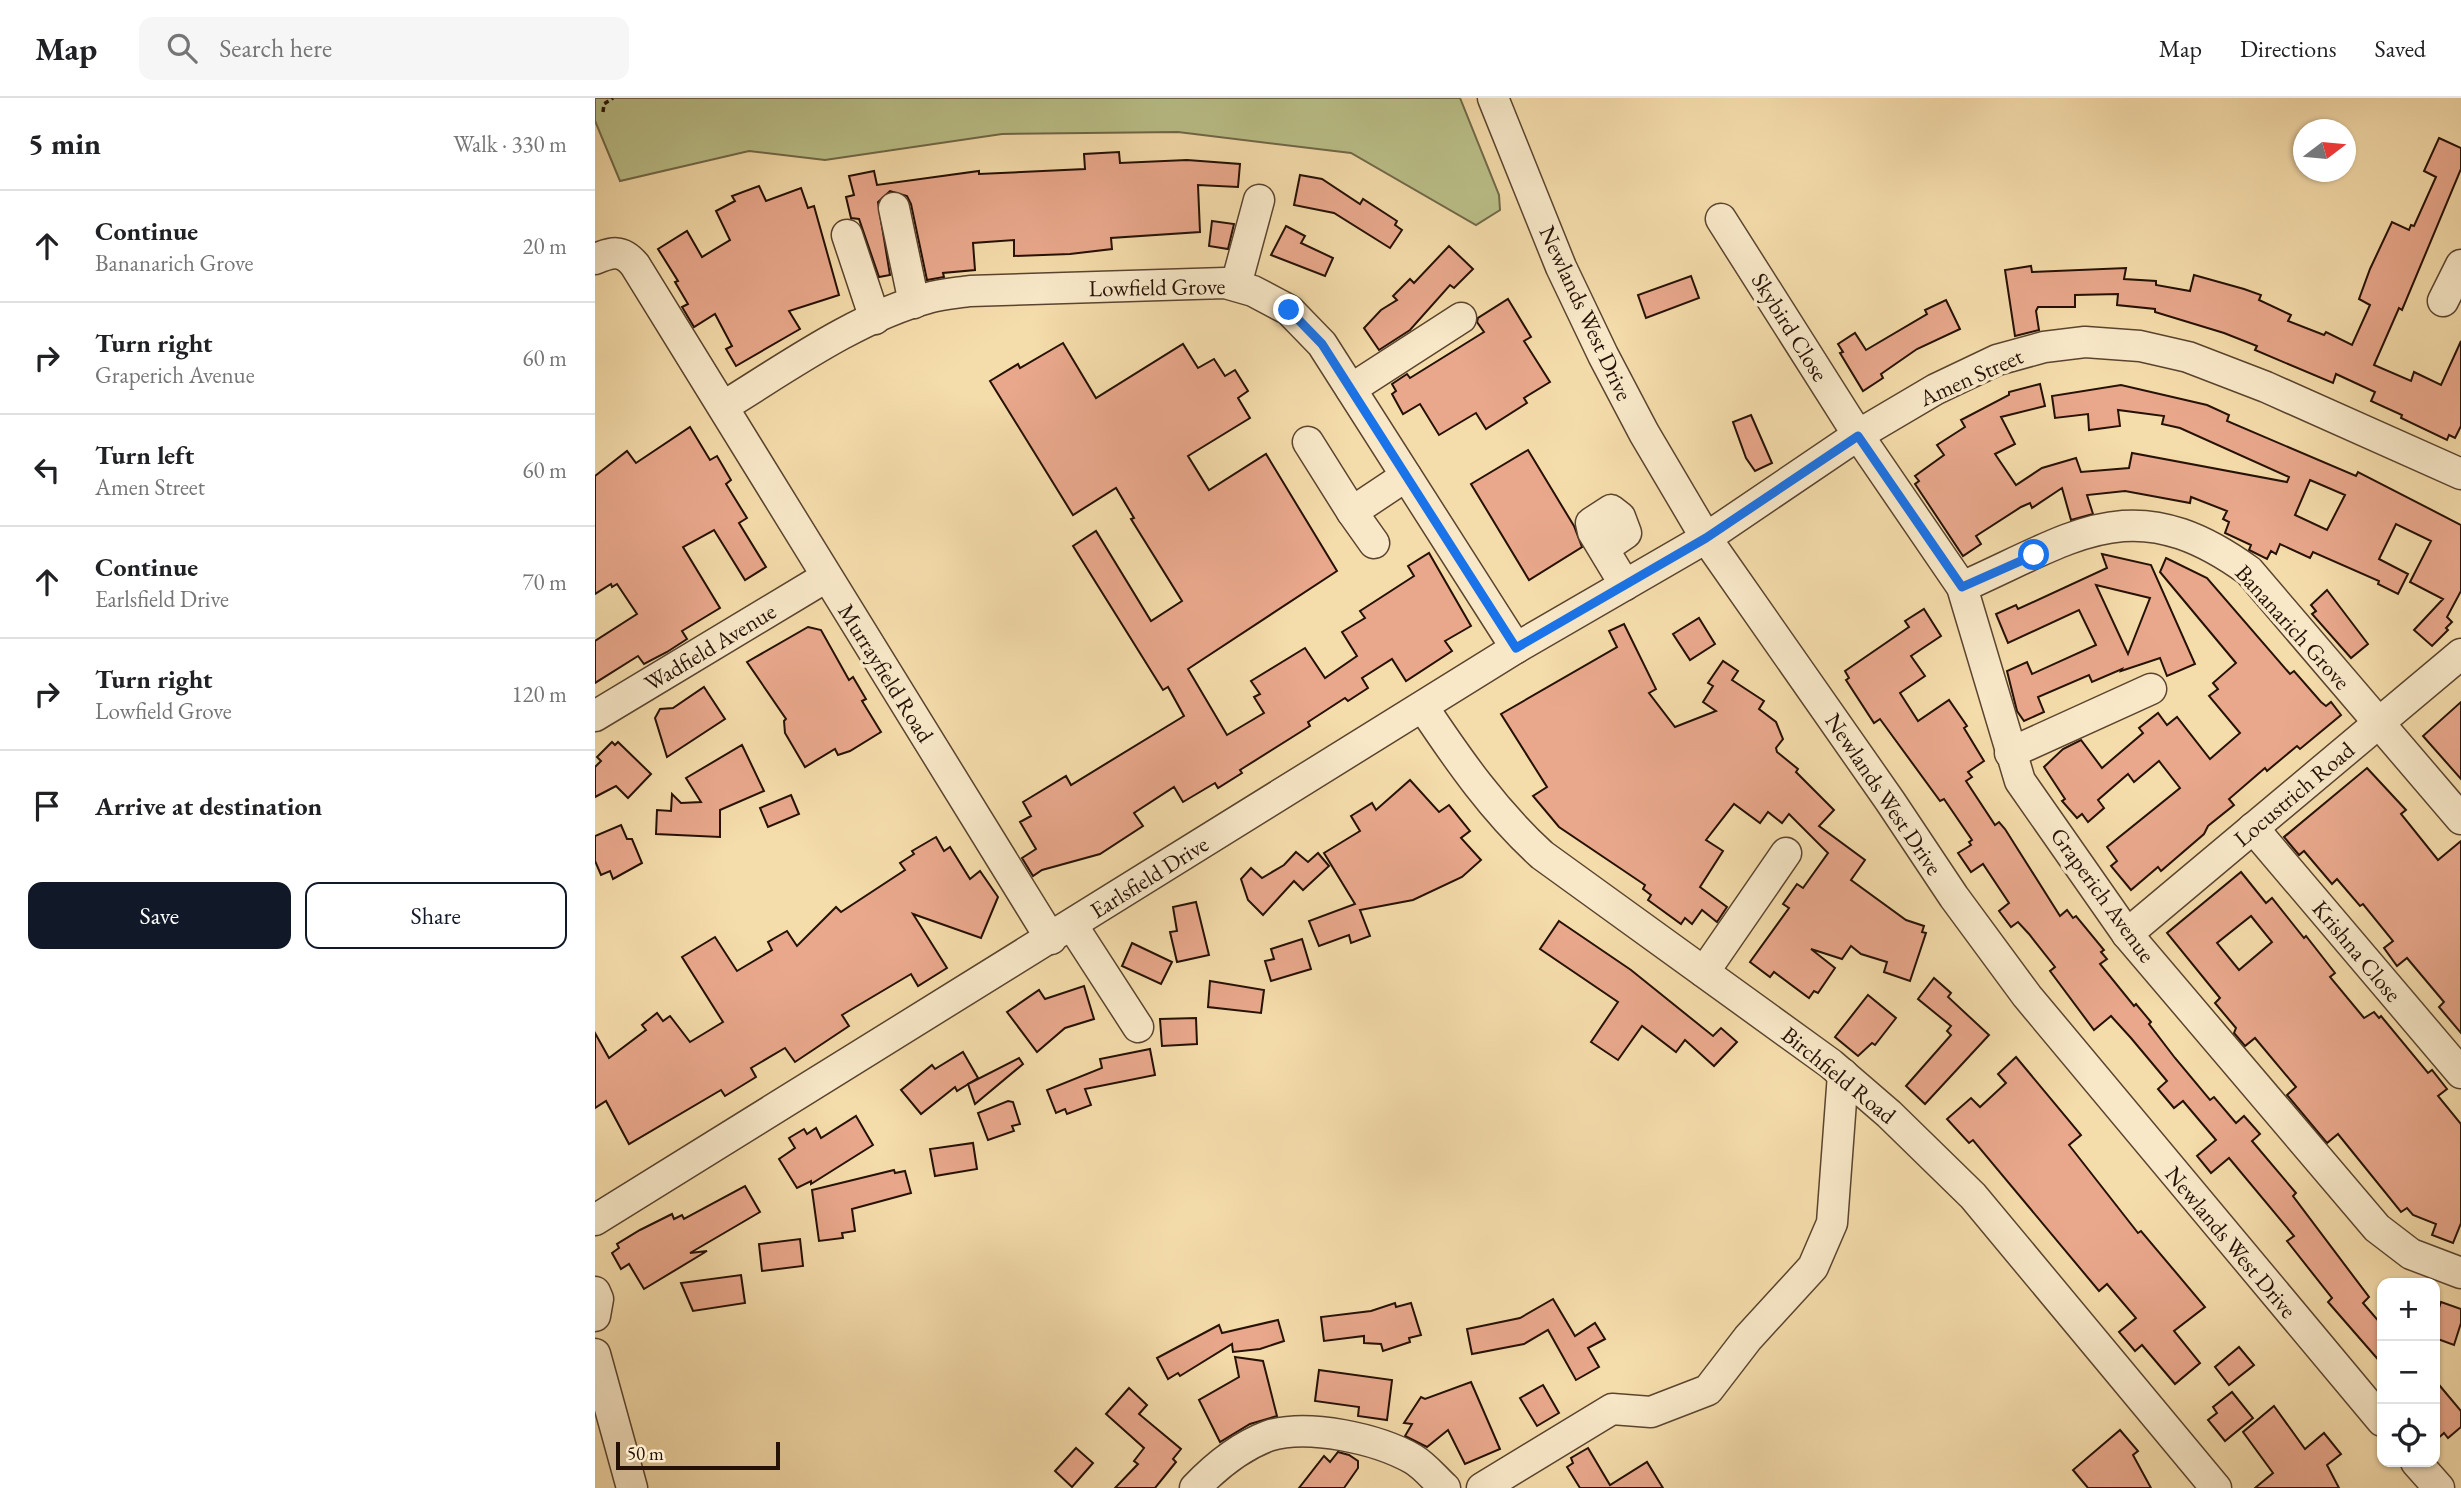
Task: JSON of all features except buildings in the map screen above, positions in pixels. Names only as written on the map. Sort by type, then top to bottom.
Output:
[{"type":"street","name":"Newlands West Drive","points":[[1493,98],[1561,267],[1603,355],[1644,433],[1706,538],[1891,800],[1954,897],[2027,996],[2150,1147],[2377,1415]]},
{"type":"street","points":[[1236,285],[1259,200]]},
{"type":"street","points":[[894,208],[914,303]]},
{"type":"street","name":"Skybird Close","points":[[1721,219],[1858,436]]},
{"type":"street","points":[[847,235],[875,319]]},
{"type":"street","name":"Murrayfield Road","points":[[595,259],[617,252],[629,258],[724,406],[826,577],[1061,932],[1138,1027]]},
{"type":"street","points":[[2443,302],[2461,265]]},
{"type":"street","name":"Lowfield Grove","points":[[724,406],[812,352],[875,319],[914,303],[970,290],[1236,285],[1289,310],[1322,344],[1516,648]]},
{"type":"street","points":[[1351,389],[1461,318]]},
{"type":"street","name":"Amen Street","points":[[1706,538],[1858,436],[1936,389],[1997,360],[2044,347],[2085,342],[2140,345],[2188,356],[2266,387],[2461,474]]},
{"type":"street","name":"Graperich Avenue","points":[[1858,436],[1962,587],[2020,781],[2127,934],[2378,1228],[2411,1254],[2461,1273]]},
{"type":"street","points":[[1308,442],[1374,543]]},
{"type":"street","points":[[1352,512],[1406,476]]},
{"type":"street","name":"Bananarich Grove","points":[[1962,587],[2084,533],[2125,525],[2154,525],[2182,532],[2218,549],[2249,572],[2461,819]]},
{"type":"street","name":"Earlsfield Drive","points":[[595,1220],[1516,648],[1706,538]]},
{"type":"street","points":[[1604,548],[1625,585]]},
{"type":"street","name":"Wadfield Avenue","points":[[595,716],[826,577]]},
{"type":"street","name":"Locustrich Road","points":[[2127,934],[2461,654]]},
{"type":"street","points":[[2010,752],[2151,689]]},
{"type":"street","name":"Birchfield Road","points":[[1423,707],[1471,778],[1507,823],[1542,855],[1843,1074],[1889,1114],[1973,1196],[2216,1488]]},
{"type":"street","name":"Krishna Close","points":[[2253,828],[2461,1073]]},
{"type":"street","points":[[1703,972],[1786,853]]},
{"type":"street","points":[[1482,1488],[1612,1409],[1651,1412],[1708,1390],[1748,1338],[1813,1267],[1832,1223],[1843,1074]]},
{"type":"street","points":[[595,1292],[598,1298],[595,1316]]},
{"type":"street","points":[[595,1354],[632,1488]]},
{"type":"street","points":[[1195,1488],[1240,1449],[1271,1435],[1317,1432],[1368,1438],[1415,1460],[1445,1488]]},
{"type":"street","points":[[2420,1467],[2439,1488]]},
{"type":"path","points":[[603,112],[604,104],[613,98]]},
{"type":"green space","points":[[595,98],[1460,98],[1499,195],[1500,210],[1476,225],[1351,153],[1178,132],[1002,134],[825,160],[749,151],[620,181],[595,121]]},
{"type":"route","points":[[1289,310],[1322,344],[1516,648],[1706,538],[1858,436],[1962,587],[2034,555]]}]
